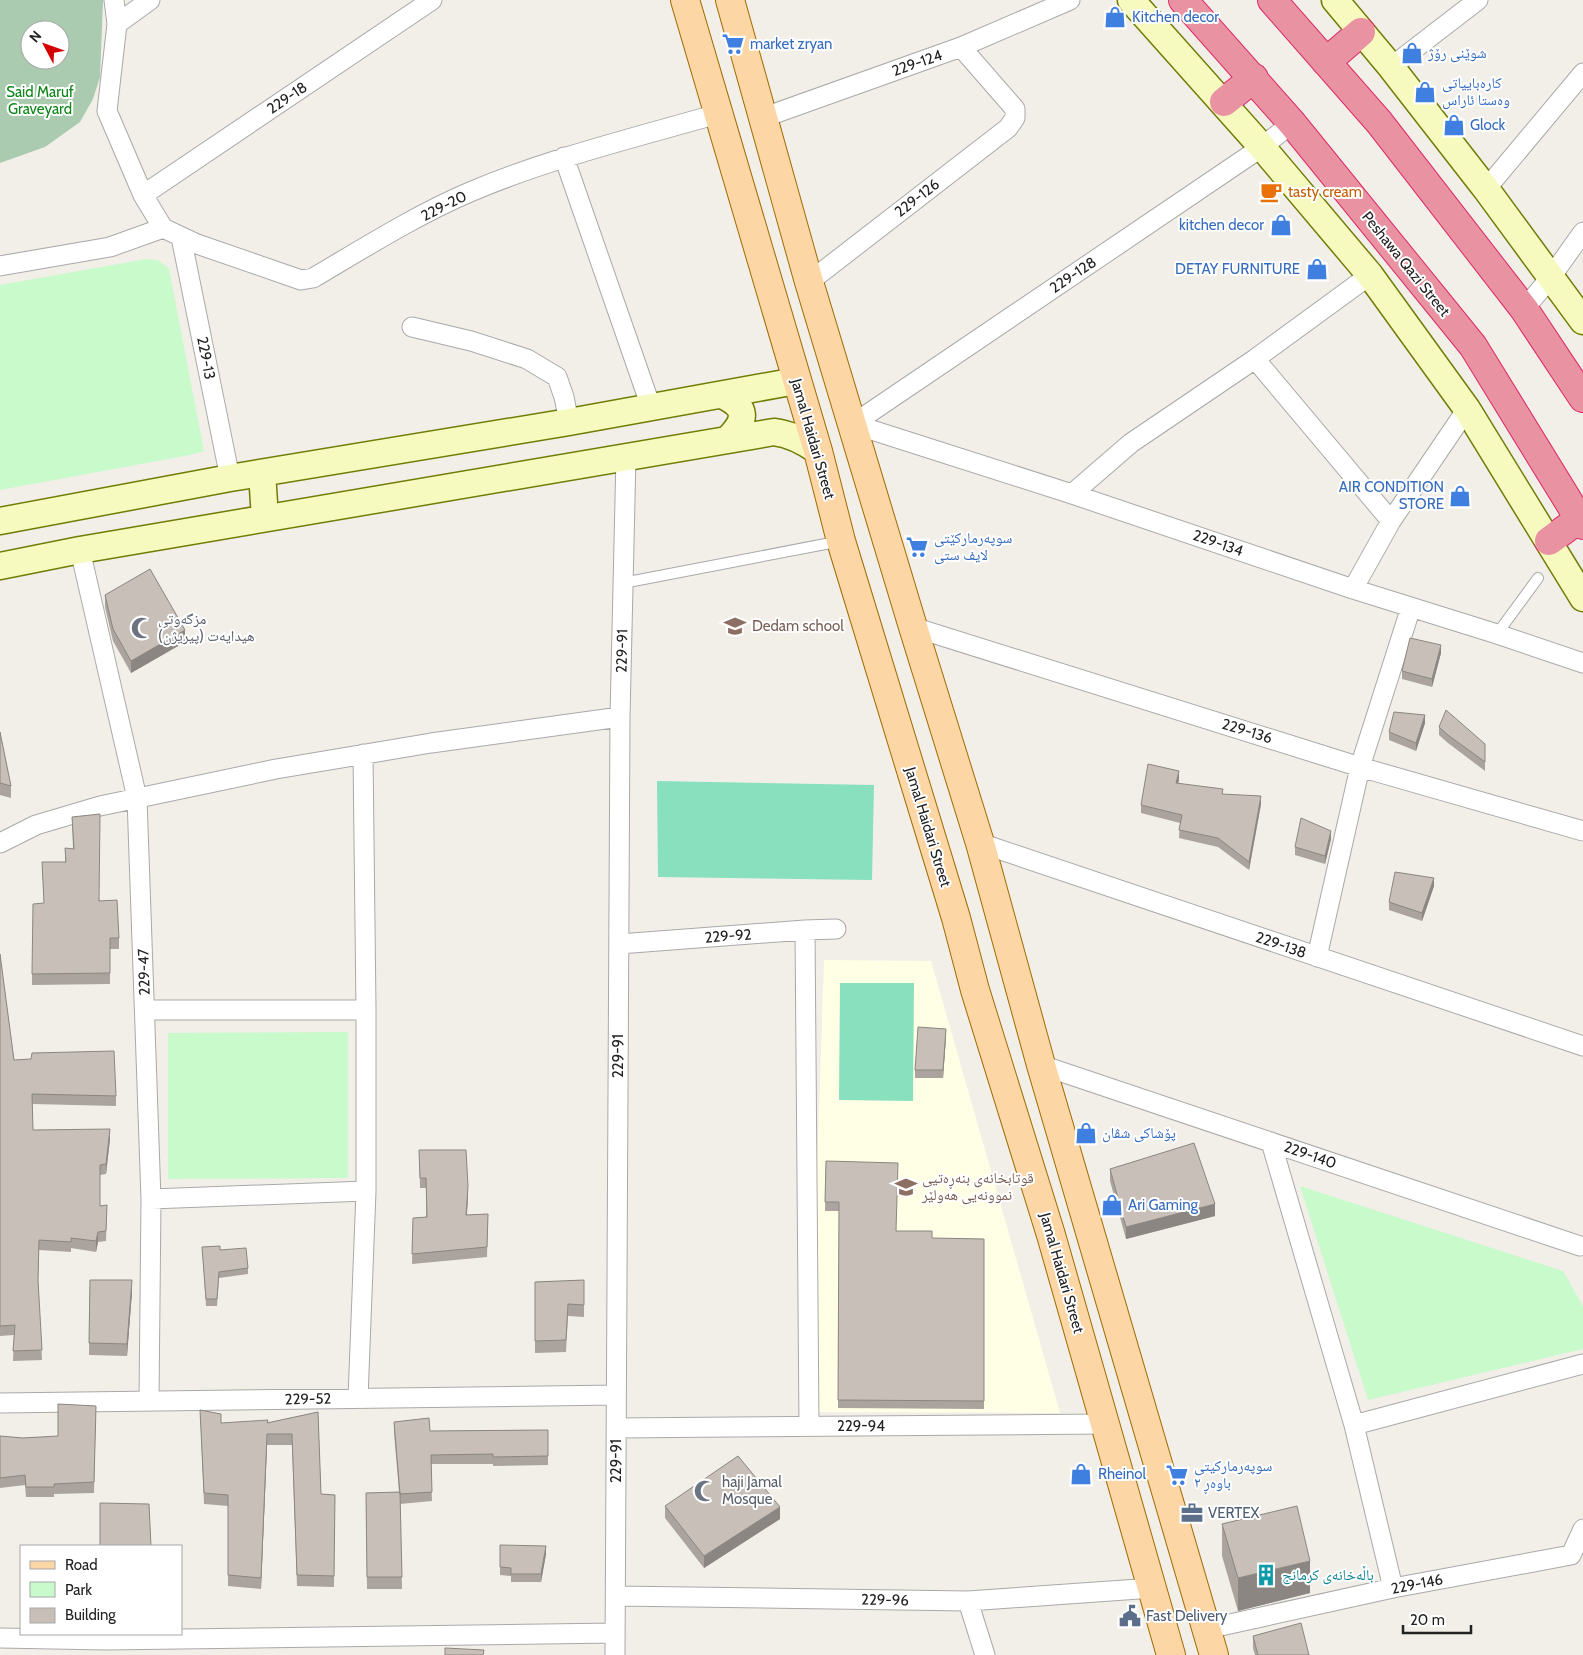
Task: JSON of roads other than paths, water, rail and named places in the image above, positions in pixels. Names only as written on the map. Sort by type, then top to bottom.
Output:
[{"type":"highway","name":"Peshawa Qazi Street","points":[[1183,0],[1292,123],[1473,346],[1581,522]]},
{"type":"highway","points":[[1272,0],[1379,122],[1524,309],[1583,398]]},
{"type":"highway","points":[[1326,62],[1361,32]]},
{"type":"highway","points":[[1224,102],[1254,78]]},
{"type":"highway","points":[[1549,541],[1581,522]]},
{"type":"main road","name":"Jamal Haidari Street","points":[[684,0],[818,451],[840,542],[1051,1235],[1172,1655]]},
{"type":"main road","points":[[730,0],[809,282],[980,843],[1041,1065],[1214,1655]]},
{"type":"street","points":[[0,266],[110,246],[163,228],[142,195],[107,111],[116,24],[114,0]]},
{"type":"street","points":[[116,24],[150,0]]},
{"type":"street","name":"229-18","points":[[142,195],[432,0]]},
{"type":"street","name":"229-124","points":[[762,118],[961,47],[1070,0]]},
{"type":"street","points":[[1131,0],[1224,102],[1370,275],[1466,408],[1583,598]]},
{"type":"street","points":[[1335,0],[1391,67],[1486,189],[1583,321]]},
{"type":"street","points":[[1391,67],[1478,0]]},
{"type":"street","name":"229-126","points":[[809,282],[1008,128],[1015,118],[1015,109],[961,47]]},
{"type":"street","points":[[1486,189],[1583,73]]},
{"type":"street","name":"229-20","points":[[163,228],[181,237],[301,280],[313,278],[408,224],[470,192],[564,157],[717,114]]},
{"type":"street","name":"229-128","points":[[853,424],[1262,147],[1292,123]]},
{"type":"street","points":[[564,157],[651,406]]},
{"type":"street","points":[[1524,309],[1552,277],[1583,232]]},
{"type":"street","name":"229-13","points":[[181,237],[230,478]]},
{"type":"street","points":[[1072,494],[1131,443],[1255,360],[1370,275]]},
{"type":"street","points":[[412,326],[471,341],[527,359],[557,377],[564,397],[569,422]]},
{"type":"street","points":[[1255,360],[1391,521]]},
{"type":"street","points":[[0,521],[230,478],[569,422],[796,381]]},
{"type":"street","points":[[722,395],[739,405],[742,412],[741,423],[728,439]]},
{"type":"street","points":[[1353,589],[1391,521],[1466,408]]},
{"type":"street","name":"229-134","points":[[853,424],[1072,494],[1353,589],[1583,663]]},
{"type":"street","points":[[0,566],[80,550],[774,432],[786,433],[803,440],[818,451]]},
{"type":"street","name":"229-91","points":[[614,1655],[616,1596],[620,717],[626,456]]},
{"type":"street","points":[[262,473],[265,518]]},
{"type":"street","name":"229-47","points":[[80,550],[137,798],[151,1199],[150,1401]]},
{"type":"street","points":[[1316,957],[1360,767],[1411,607]]},
{"type":"street","name":"229-136","points":[[913,627],[1360,767],[1583,832]]},
{"type":"street","points":[[0,842],[36,825],[100,806],[276,769],[431,743],[620,717]]},
{"type":"street","points":[[358,1398],[366,1191],[364,754]]},
{"type":"street","name":"229-138","points":[[980,843],[1583,1046]]},
{"type":"street","name":"229-92","points":[[619,944],[836,929]]},
{"type":"street","points":[[806,930],[809,1426]]},
{"type":"street","points":[[145,1010],[366,1010]]},
{"type":"street","name":"229-140","points":[[1041,1065],[1582,1244]]},
{"type":"street","points":[[1272,1142],[1354,1425],[1393,1588]]},
{"type":"street","points":[[151,1199],[366,1191]]},
{"type":"street","points":[[1354,1425],[1583,1364]]},
{"type":"street","name":"229-52","points":[[0,1403],[616,1395]]},
{"type":"street","name":"229-94","points":[[616,1428],[1105,1424]]},
{"type":"street","name":"229-146","points":[[1207,1629],[1393,1588],[1571,1554],[1583,1530]]},
{"type":"street","name":"229-96","points":[[616,1596],[968,1601],[1153,1588]]},
{"type":"street","points":[[968,1601],[985,1655]]},
{"type":"street","points":[[0,1638],[106,1648],[286,1646],[615,1634]]},
{"type":"lane","points":[[623,583],[840,542]]},
{"type":"lane","points":[[1497,634],[1538,578]]},
{"type":"place","name":"Kitchen decor","points":[[1115,17]]},
{"type":"place","name":"market zryan","points":[[733,44]]},
{"type":"place","name":"شوێنی رۆژ","points":[[1412,53]]},
{"type":"place","name":"کارەباییاتی وەستا ئاراس","points":[[1425,92]]},
{"type":"place","name":"Glock","points":[[1454,125]]},
{"type":"place","name":"tasty cream","points":[[1271,192]]},
{"type":"place","name":"kitchen decor","points":[[1281,225]]},
{"type":"place","name":"DETAY FURNITURE","points":[[1317,269]]},
{"type":"place","name":"AIR CONDITION STORE","points":[[1460,496]]},
{"type":"place","name":"سوپەرمارکێتی لایف ستی","points":[[917,547]]},
{"type":"place","name":"Dedam school","points":[[735,626]]},
{"type":"place","name":"مزگه‌وتی هیدایه‌ت (پیریژن)","points":[[142,628]]},
{"type":"place","name":"پۆشاکی شڤان","points":[[1086,1133]]},
{"type":"place","name":"قوتابخانەی بنەڕەتیی نموونەیی هەولێر","points":[[906,1187]]},
{"type":"place","name":"Ari Gaming","points":[[1112,1205]]},
{"type":"place","name":"Rheinol","points":[[1081,1474]]},
{"type":"place","name":"سوپەرمارکیتی باوەڕ ٢","points":[[1177,1475]]},
{"type":"place","name":"haji Jamal Mosque","points":[[705,1491]]},
{"type":"place","name":"VERTEX","points":[[1192,1513]]},
{"type":"place","name":"باڵەخانەی کرمانج","points":[[1266,1575]]},
{"type":"place","name":"Fast Delivery","points":[[1130,1616]]},
{"type":"park label","name":"Said Maruf Graveyard","points":[[40,100]]}]
